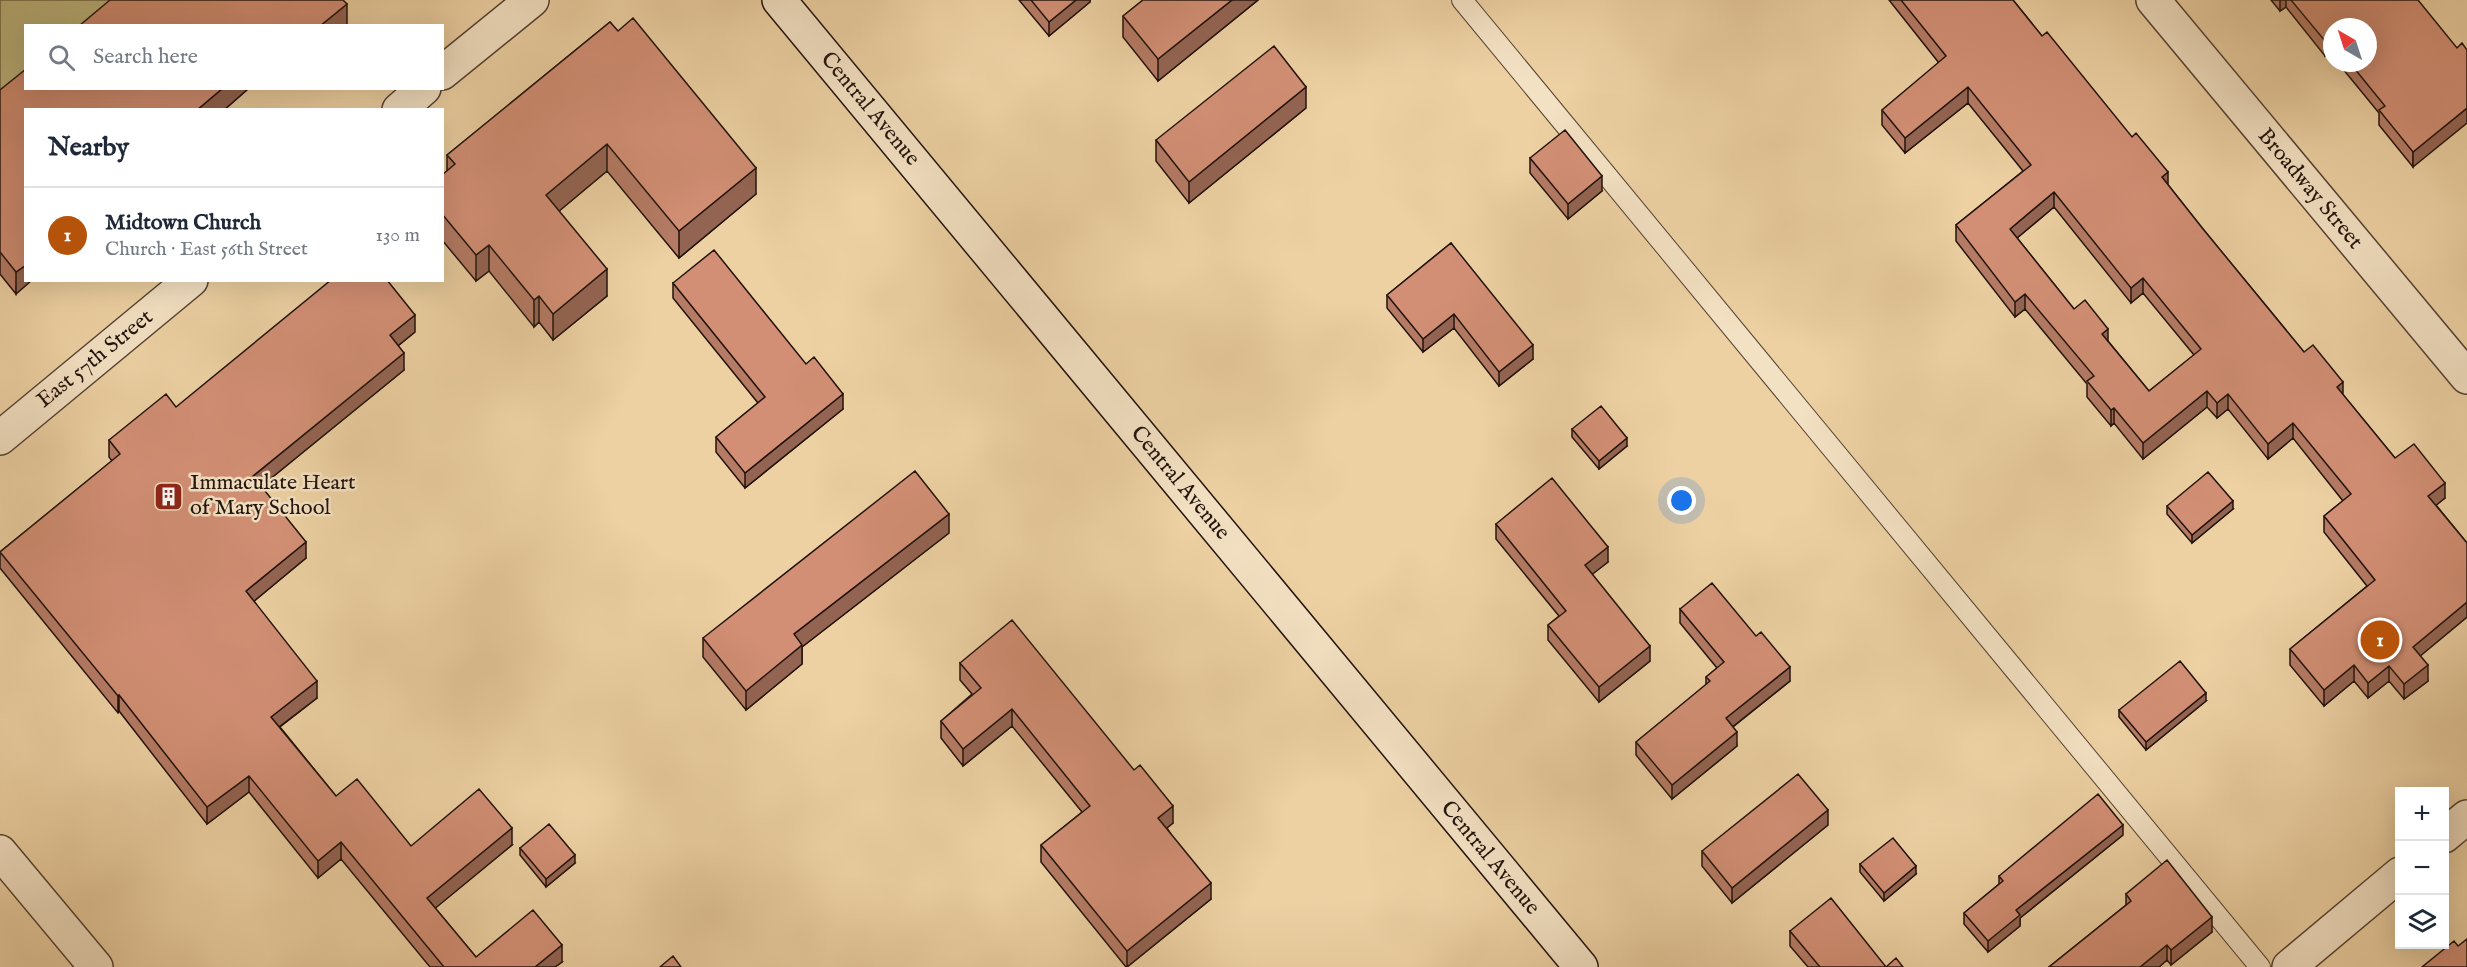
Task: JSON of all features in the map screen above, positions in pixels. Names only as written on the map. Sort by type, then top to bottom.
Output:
[{"type":"main road","points":[[444,72],[532,0]]},
{"type":"main road","name":"Central Avenue","points":[[779,0],[1581,967]]},
{"type":"main road","name":"Broadway Street","points":[[2153,0],[2467,377]]},
{"type":"main road","points":[[401,108],[422,90]]},
{"type":"main road","name":"East 57th Street","points":[[0,438],[189,282]]},
{"type":"main road","points":[[2449,833],[2467,817]]},
{"type":"main road","points":[[0,852],[96,967]]},
{"type":"main road","points":[[2289,967],[2395,878]]},
{"type":"lane","points":[[1462,0],[2260,967]]},
{"type":"shaded area","points":[[0,0],[134,0],[106,24],[24,24],[24,89],[0,96]]},
{"type":"building","points":[[110,0],[343,0],[347,4],[322,24],[81,24]]},
{"type":"building","points":[[1031,0],[1076,0],[1049,22]]},
{"type":"building","points":[[1143,0],[1232,0],[1158,59],[1123,16]]},
{"type":"building","points":[[1901,0],[2013,0],[2042,36],[2047,32],[2132,137],[2136,133],[2168,172],[2162,177],[2304,352],[2313,345],[2343,382],[2337,387],[2395,458],[2414,444],[2445,483],[2428,496],[2467,543],[2467,602],[2413,647],[2428,665],[2404,684],[2389,666],[2368,683],[2354,665],[2324,690],[2290,649],[2375,580],[2324,516],[2351,494],[2293,423],[2268,444],[2228,394],[2217,403],[2207,391],[2143,443],[2114,408],[2111,410],[2087,381],[2094,376],[2025,294],[2015,302],[1956,225],[2031,165],[1968,87],[1905,138],[1882,110],[1946,56]],"holes":[[[2054,192],[2131,288],[2143,278],[2201,349],[2149,391],[2102,334],[2108,329],[2085,300],[2074,309],[2010,229]]]},
{"type":"building","points":[[2291,0],[2418,0],[2457,48],[2462,43],[2467,50],[2467,108],[2413,152],[2379,110],[2385,106],[2357,72],[2377,72],[2377,18],[2323,18],[2323,39]]},
{"type":"building","points":[[633,18],[756,168],[679,231],[607,144],[546,195],[607,269],[553,314],[539,296],[534,300],[489,245],[476,255],[444,216],[444,173],[455,164],[447,155],[610,22],[618,31]]},
{"type":"building","points":[[1274,46],[1306,87],[1189,182],[1156,140]]},
{"type":"building","points":[[24,71],[24,90],[221,90],[199,108],[24,108],[24,266],[16,272],[0,252],[0,90]]},
{"type":"building","points":[[1565,130],[1602,176],[1568,204],[1530,158]]},
{"type":"building","points":[[1451,243],[1533,345],[1499,372],[1454,314],[1423,339],[1387,295]]},
{"type":"building","points":[[714,250],[806,364],[814,357],[843,394],[745,473],[716,437],[765,397],[673,283]]},
{"type":"building","points":[[329,282],[389,282],[415,315],[390,335],[404,353],[253,476],[306,542],[246,591],[317,681],[271,717],[336,796],[357,779],[411,846],[479,789],[512,828],[427,898],[476,957],[533,910],[562,945],[535,967],[444,967],[341,842],[318,861],[249,776],[207,807],[119,695],[0,552],[120,454],[109,440],[166,394],[176,407]]},
{"type":"building","points":[[1601,406],[1627,438],[1599,461],[1572,429]]},
{"type":"building","points":[[915,471],[949,514],[794,634],[802,645],[746,691],[703,638]]},
{"type":"building","points":[[2208,472],[2233,501],[2192,535],[2167,506]]},
{"type":"building","points":[[1552,478],[1608,547],[1585,565],[1650,646],[1599,687],[1548,625],[1566,611],[1496,524]]},
{"type":"building","points":[[1712,583],[1756,636],[1761,632],[1790,667],[1726,718],[1737,732],[1672,785],[1636,742],[1710,681],[1706,677],[1724,662],[1680,609]]},
{"type":"building","points":[[1012,620],[1134,770],[1140,765],[1173,806],[1158,818],[1211,883],[1127,951],[1041,845],[1090,806],[1012,709],[963,749],[941,721],[981,688],[960,663]]},
{"type":"building","points":[[2180,661],[2206,693],[2146,742],[2119,710]]},
{"type":"building","points":[[1798,774],[1828,810],[1732,888],[1702,851]]},
{"type":"building","points":[[2098,794],[2123,825],[2016,910],[2020,915],[1988,941],[1964,913],[2003,881],[1999,876]]},
{"type":"building","points":[[549,824],[575,855],[546,879],[520,848]]},
{"type":"building","points":[[1893,838],[1916,866],[1884,893],[1860,864]]},
{"type":"building","points":[[2167,860],[2212,917],[2171,950],[2167,945],[2140,967],[2049,967],[2131,901],[2126,894]]},
{"type":"building","points":[[1831,898],[1886,967],[1820,967],[1790,931]]},
{"type":"building","points":[[2467,939],[2467,967],[2422,967],[2444,949],[2449,949],[2449,945],[2454,941],[2458,946]]},
{"type":"building","points":[[673,956],[681,967],[660,967]]},
{"type":"building","points":[[1896,958],[1903,967],[1886,967]]},
{"type":"place","name":"Immaculate Heart of Mary School","points":[[169,496]]},
{"type":"place","name":"Midtown Church","points":[[2380,640]]}]
